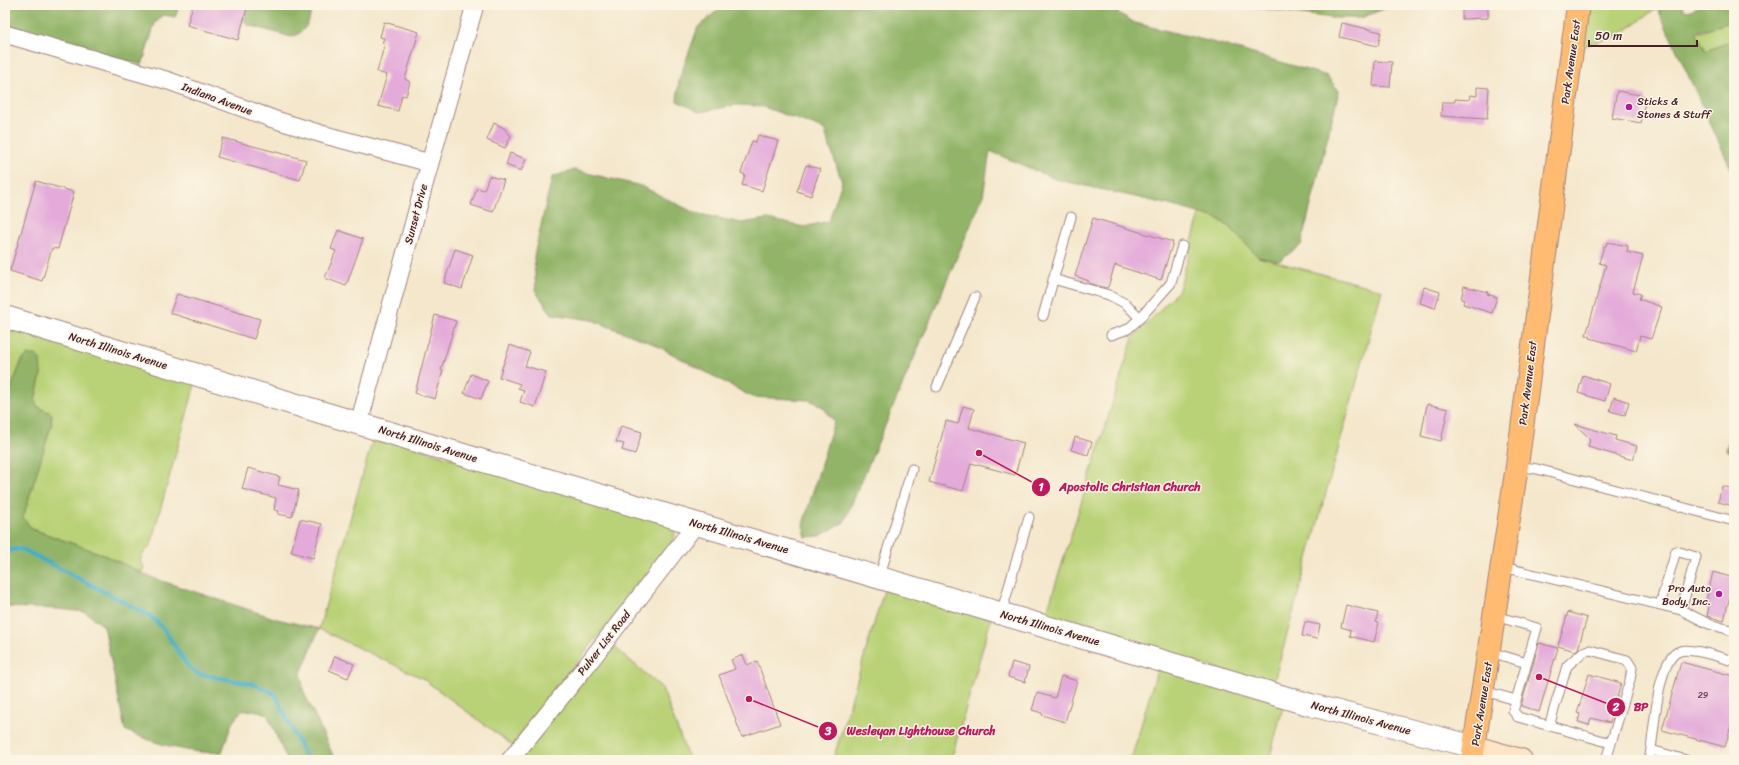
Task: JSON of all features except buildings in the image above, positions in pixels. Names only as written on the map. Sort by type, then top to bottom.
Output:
[{"type":"main road","name":"Park Avenue East","points":[[1473,754],[1503,566],[1578,5]]},
{"type":"main road","points":[[1473,754],[1522,760]]},
{"type":"street","name":"Sunset Drive","points":[[359,423],[475,5]]},
{"type":"street","name":"Indiana Avenue","points":[[5,34],[169,81],[273,120],[430,163]]},
{"type":"street","name":"North Illinois Avenue","points":[[5,317],[696,524],[1473,754]]},
{"type":"street","name":"Pulver List Road","points":[[510,760],[587,665],[696,524]]},
{"type":"lane","points":[[1042,316],[1071,217]]},
{"type":"lane","points":[[1111,335],[1128,329],[1140,318],[1171,283],[1182,246]]},
{"type":"lane","points":[[1053,279],[1109,295],[1126,304],[1140,318]]},
{"type":"lane","points":[[937,387],[975,297]]},
{"type":"lane","points":[[1517,466],[1536,469],[1734,521]]},
{"type":"lane","points":[[879,578],[912,468]]},
{"type":"lane","points":[[1001,614],[1029,517]]},
{"type":"lane","points":[[1660,605],[1676,551],[1696,557],[1681,610]]},
{"type":"lane","points":[[1503,566],[1681,610],[1709,624],[1734,631]]},
{"type":"lane","points":[[1495,616],[1537,628],[1513,711],[1518,717],[1611,743]]},
{"type":"lane","points":[[1549,726],[1567,666],[1583,652],[1590,650],[1627,660],[1632,668],[1630,680],[1606,760]]},
{"type":"lane","points":[[1649,760],[1660,686],[1664,668],[1671,657],[1680,651],[1692,650],[1734,661]]},
{"type":"lane","points":[[1490,652],[1527,663]]},
{"type":"lane","points":[[1484,691],[1516,700]]},
{"type":"lane","points":[[1651,750],[1686,760]]},
{"type":"green space","points":[[5,5],[180,5],[175,17],[164,15],[155,23],[142,65],[5,25]]},
{"type":"green space","points":[[247,5],[310,5],[311,10],[309,20],[304,29],[292,37],[248,25],[244,20]]},
{"type":"green space","points":[[724,5],[1105,5],[1135,23],[1220,44],[1327,76],[1339,91],[1301,245],[1279,261],[1258,257],[1232,229],[1217,218],[1162,203],[1055,179],[990,151],[983,196],[844,522],[820,536],[806,537],[803,525],[834,421],[823,407],[810,400],[752,397],[654,344],[592,320],[552,314],[536,292],[534,256],[552,177],[574,170],[641,186],[695,213],[741,223],[768,219],[804,227],[829,221],[842,182],[824,129],[761,106],[736,105],[699,112],[677,101],[679,80],[698,27]]},
{"type":"green space","points":[[1237,5],[1387,5],[1386,8],[1361,18],[1332,18]]},
{"type":"green space","points":[[1586,5],[1656,5],[1657,8],[1619,35],[1580,47]]},
{"type":"green space","points":[[1656,5],[1681,5],[1684,10],[1689,11],[1701,5],[1734,5],[1734,21],[1696,32],[1706,51],[1734,40],[1734,175]]},
{"type":"green space","points":[[1734,21],[1734,40],[1706,51],[1695,32],[1703,32],[1712,26]]},
{"type":"green space","points":[[1200,213],[1217,218],[1232,229],[1258,257],[1382,290],[1273,685],[1045,618],[1133,338],[1179,290]]},
{"type":"green space","points":[[5,324],[196,381],[152,543],[140,561],[144,566],[142,573],[102,554],[32,529],[22,518],[51,426],[51,414],[37,406],[35,400],[41,374],[22,360],[5,404]]},
{"type":"green space","points":[[28,355],[36,355],[40,359],[41,374],[35,400],[37,406],[52,414],[51,426],[23,518],[32,529],[102,554],[153,578],[277,619],[319,629],[301,673],[303,690],[335,760],[287,760],[267,714],[254,710],[241,711],[232,723],[222,752],[198,752],[186,750],[160,743],[125,730],[104,626],[85,612],[58,609],[5,607],[5,404],[22,360]]},
{"type":"green space","points":[[1734,423],[1734,453],[1726,450]]},
{"type":"green space","points":[[374,435],[672,524],[675,531],[674,540],[512,745],[422,678],[319,629]]},
{"type":"green space","points":[[885,587],[991,619],[951,760],[833,760]]},
{"type":"green space","points":[[611,644],[662,688],[689,760],[518,760]]},
{"type":"green space","points":[[1158,667],[1284,703],[1269,760],[1131,760]]},
{"type":"waterway","points":[[5,552],[17,549],[24,550],[149,615],[163,628],[187,665],[198,674],[253,684],[275,694],[307,760]]},
{"type":"place","name":"Sticks & Stones & Stuff","points":[[1629,107]]},
{"type":"place","name":"Apostolic Christian Church","points":[[979,453]]},
{"type":"place","name":"Pro Auto Body, Inc.","points":[[1719,594]]},
{"type":"place","name":"BP","points":[[1539,677]]},
{"type":"place","name":"Wesleyan Lighthouse Church","points":[[749,699]]}]
